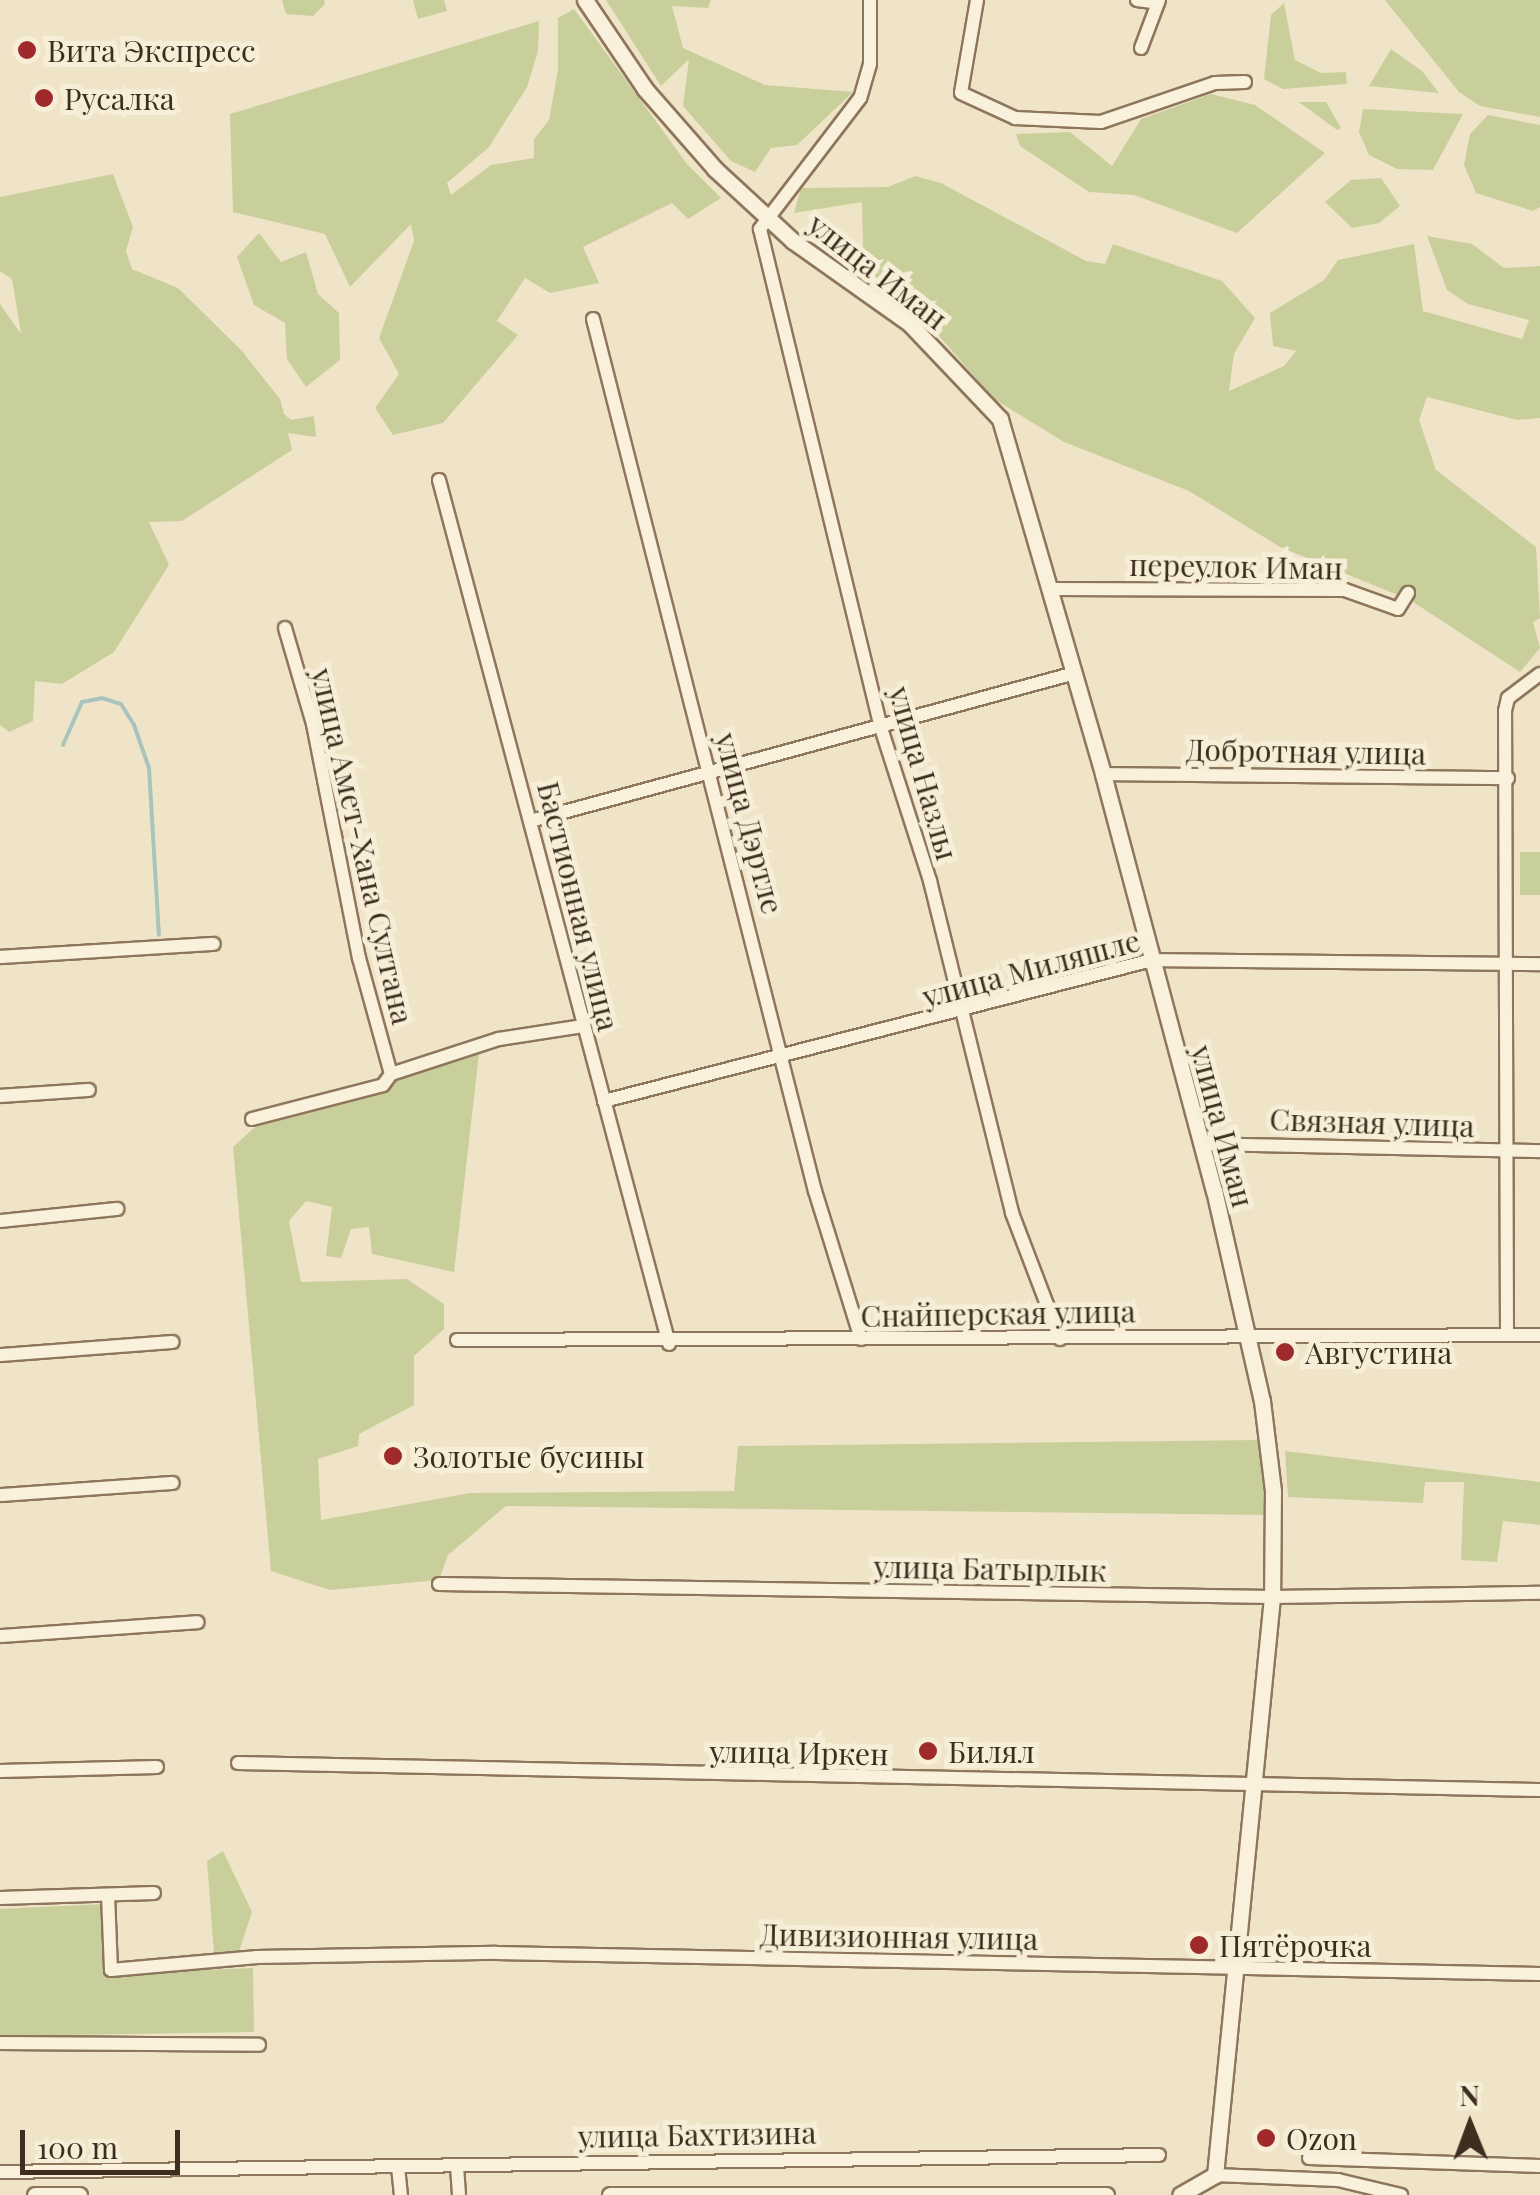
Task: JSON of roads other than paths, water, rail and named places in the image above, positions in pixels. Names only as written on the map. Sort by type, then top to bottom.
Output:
[{"type":"street","name":"улица Иман","points":[[585,0],[674,125],[764,216],[909,323],[1000,418],[1051,589],[1202,1144],[1268,1435],[1272,1597],[1216,2175]]},
{"type":"street","points":[[764,216],[860,98],[870,64],[870,0]]},
{"type":"street","points":[[978,0],[961,93],[1015,118],[1058,124],[1101,122],[1215,83],[1245,82]]},
{"type":"street","points":[[1137,0],[1159,2],[1140,48]]},
{"type":"street","name":"улица Назлы","points":[[764,216],[760,229],[772,290],[881,728],[963,1012],[1012,1214],[1060,1339]]},
{"type":"street","name":"улица Дэртле","points":[[593,319],[786,1058],[815,1191],[861,1339]]},
{"type":"street","name":"Бастионная улица","points":[[439,480],[534,820],[583,1026],[669,1344]]},
{"type":"street","name":"переулок Иман","points":[[1051,589],[1345,590],[1398,608],[1408,592]]},
{"type":"street","name":"улица Амет-Хана Султана","points":[[285,628],[314,724],[359,958],[391,1074]]},
{"type":"street","points":[[534,820],[710,768],[881,728],[1075,673]]},
{"type":"street","points":[[1507,1334],[1508,698],[1540,674]]},
{"type":"street","name":"Добротная улица","points":[[1103,774],[1508,778]]},
{"type":"street","points":[[0,957],[214,944]]},
{"type":"street","name":"улица Миляшле","points":[[604,1102],[786,1058],[1152,960],[1540,964]]},
{"type":"street","name":"улица Амет-Хана Султана","points":[[252,1119],[383,1085],[391,1074],[499,1039],[583,1026]]},
{"type":"street","points":[[0,1096],[90,1090]]},
{"type":"street","name":"Связная улица","points":[[1202,1144],[1540,1151]]},
{"type":"street","points":[[0,1221],[117,1209]]},
{"type":"street","name":"Снайперская улица","points":[[456,1340],[669,1344],[1244,1333],[1540,1335]]},
{"type":"street","points":[[0,1354],[173,1342]]},
{"type":"street","points":[[0,1495],[173,1483]]},
{"type":"street","name":"улица Батырлык","points":[[440,1584],[1272,1597],[1540,1593]]},
{"type":"street","points":[[0,1636],[198,1622]]},
{"type":"street","name":"улица Иркен","points":[[238,1763],[1540,1790]]},
{"type":"street","points":[[0,1771],[157,1767]]},
{"type":"street","points":[[0,1898],[154,1893]]},
{"type":"street","name":"Дивизионная улица","points":[[108,1894],[111,1970],[257,1957],[496,1953],[1540,1974]]},
{"type":"street","points":[[0,2043],[259,2045]]},
{"type":"street","name":"улица Бахтизина","points":[[0,2172],[1159,2155]]},
{"type":"street","points":[[1309,2158],[1540,2166]]},
{"type":"street","points":[[457,2166],[458,2195]]},
{"type":"street","points":[[398,2167],[401,2195]]},
{"type":"street","points":[[1180,2195],[1216,2175],[1338,2180],[1401,2195]]},
{"type":"street","points":[[35,2195],[79,2195]]},
{"type":"street","points":[[610,2195],[1106,2195]]},
{"type":"waterway","points":[[63,745],[82,702],[102,698],[121,704],[134,725],[149,768],[159,935]]},
{"type":"place","name":"Вита Экспресс","points":[[27,50]]},
{"type":"place","name":"Русалка","points":[[44,98]]},
{"type":"place","name":"Августина","points":[[1285,1352]]},
{"type":"place","name":"Золотые бусины","points":[[393,1456]]},
{"type":"place","name":"Билял","points":[[928,1751]]},
{"type":"place","name":"Пятёрочка","points":[[1199,1945]]},
{"type":"place","name":"Ozon","points":[[1266,2138]]}]
